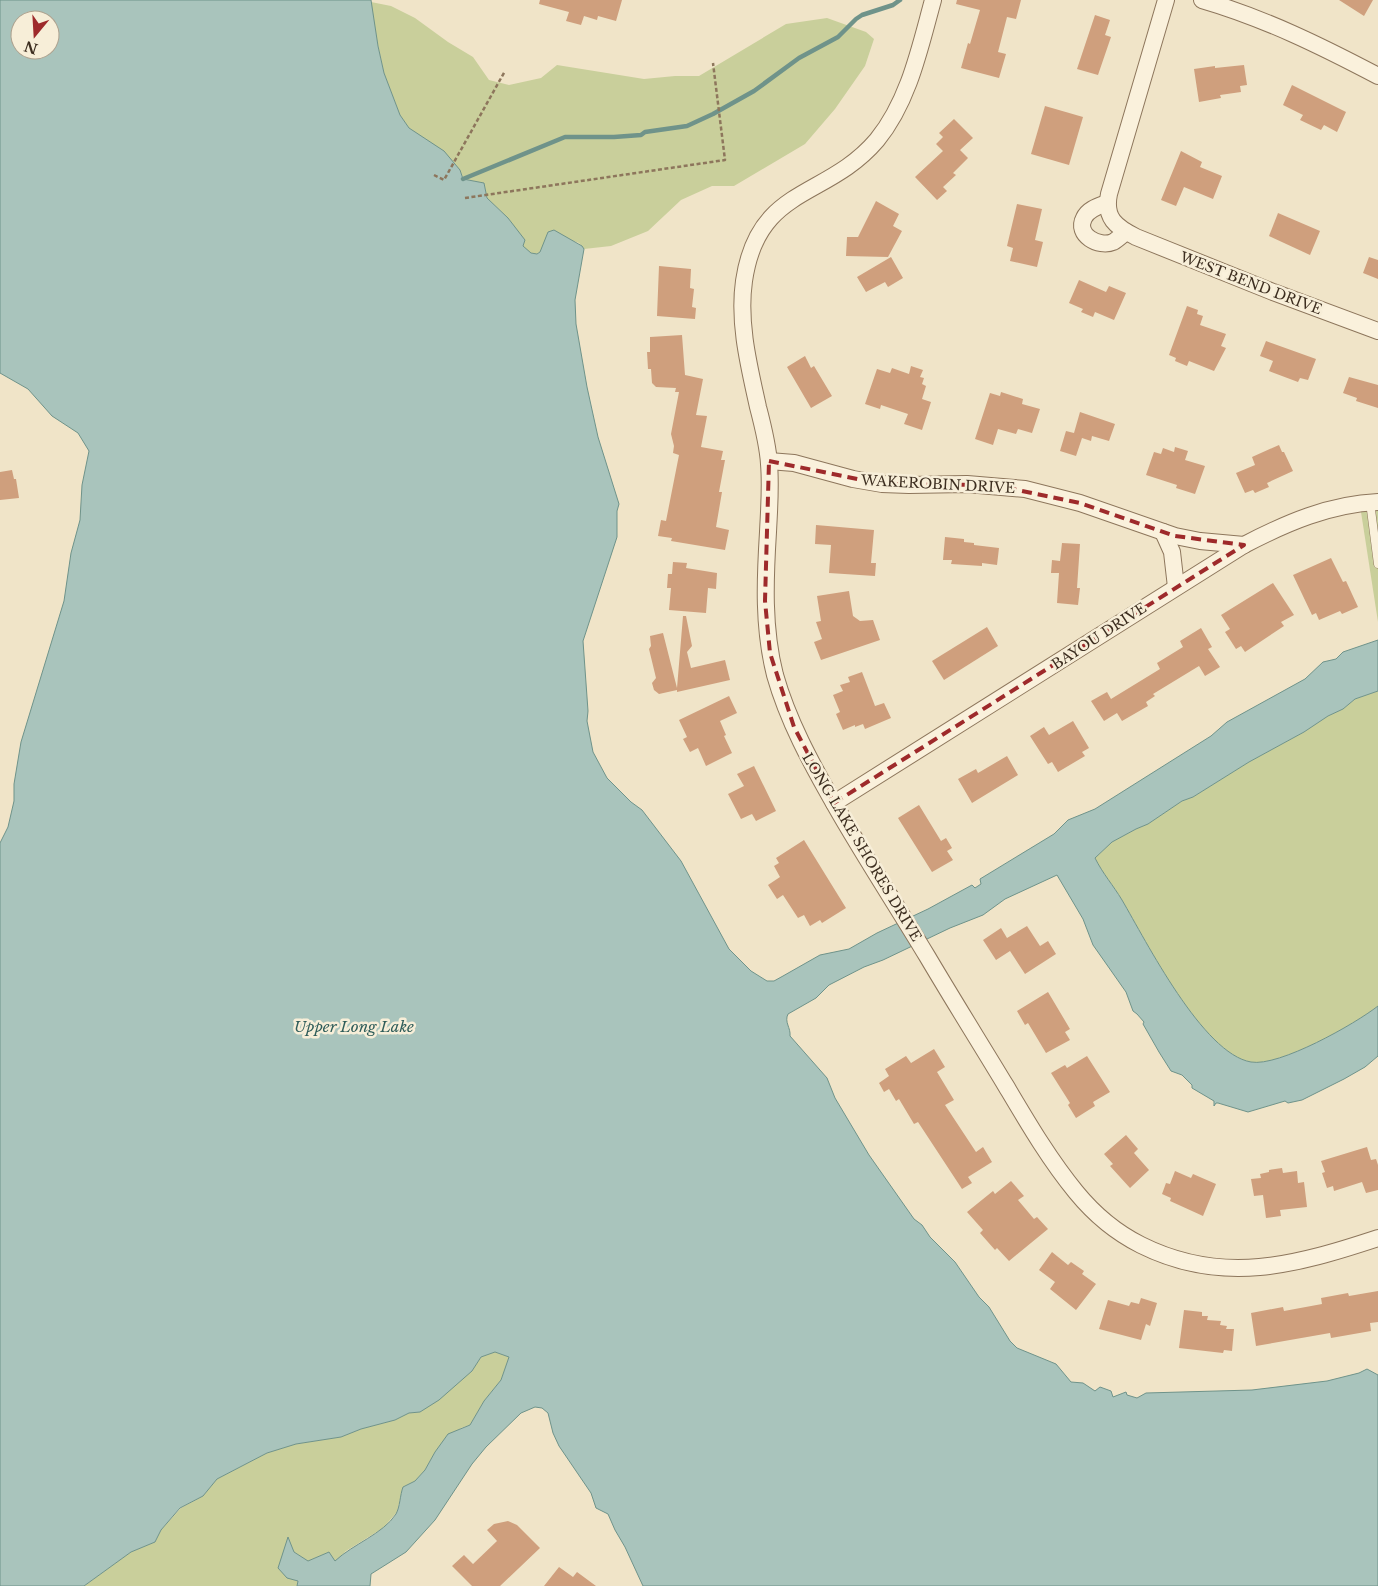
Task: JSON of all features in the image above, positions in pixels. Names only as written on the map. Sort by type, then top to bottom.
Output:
[{"type":"street","name":"LONG LAKE SHORES DRIVE","points":[[933,0],[908,83],[890,121],[878,138],[861,156],[851,164],[788,201],[766,222],[756,238],[744,281],[743,323],[746,350],[766,438],[769,461],[770,482],[765,601],[770,653],[782,698],[810,761],[902,916],[1048,1154],[1077,1194],[1091,1209],[1119,1232],[1138,1244],[1179,1260],[1214,1267],[1253,1269],[1275,1266],[1378,1238]]},
{"type":"street","points":[[1126,232],[1114,241],[1100,244],[1091,240],[1086,235],[1082,222],[1084,216],[1095,208],[1107,203],[1166,0]]},
{"type":"street","points":[[1202,0],[1243,13],[1304,38],[1378,76]]},
{"type":"street","name":"WEST BEND DRIVE","points":[[1107,203],[1108,215],[1126,232],[1230,275],[1378,330]]},
{"type":"street","name":"WAKEROBIN DRIVE","points":[[769,461],[794,463],[852,480],[882,484],[967,484],[1025,489],[1080,503],[1163,532],[1200,541],[1244,545]]},
{"type":"street","name":"BAYOU DRIVE","points":[[834,803],[1244,545],[1278,527],[1310,514],[1374,502]]},
{"type":"street","points":[[1163,532],[1172,552],[1176,587]]},
{"type":"lane","points":[[1374,502],[1378,564]]},
{"type":"path","points":[[465,198],[725,160],[713,63]]},
{"type":"path","points":[[434,175],[444,180],[505,71]]},
{"type":"highlighted area","points":[[769,461],[882,484],[993,485],[1080,503],[1175,536],[1244,545],[834,803],[794,727],[770,653],[765,601]]},
{"type":"green space","points":[[371,2],[391,6],[415,18],[448,42],[473,57],[489,80],[509,85],[541,78],[557,65],[644,79],[699,76],[786,24],[827,18],[866,32],[874,39],[865,66],[835,109],[805,144],[734,186],[712,186],[681,200],[648,231],[611,246],[584,249],[579,243],[548,232],[540,252],[533,254],[523,246],[524,241],[508,218],[487,198],[484,183],[463,179],[460,170],[409,128],[400,115],[384,73],[373,22]]},
{"type":"green space","points":[[1378,511],[1378,622],[1361,512]]},
{"type":"green space","points":[[1378,691],[1378,1006],[1316,1043],[1279,1058],[1264,1062],[1251,1062],[1233,1054],[1214,1039],[1195,1018],[1161,967],[1095,858],[1112,842],[1148,824],[1182,801],[1193,797],[1249,762],[1343,709],[1355,699]]},
{"type":"green space","points":[[495,1352],[509,1357],[501,1380],[484,1401],[470,1425],[461,1428],[435,1452],[425,1470],[415,1481],[403,1487],[397,1512],[383,1528],[346,1551],[335,1562],[329,1552],[308,1561],[294,1552],[288,1538],[298,1581],[297,1586],[84,1586],[131,1552],[155,1542],[161,1530],[181,1508],[203,1496],[217,1479],[267,1453],[296,1444],[341,1437],[361,1429],[395,1420],[409,1413],[420,1412],[472,1371],[481,1357]]},
{"type":"water","name":"Upper Long Lake","points":[[0,0],[371,0],[384,73],[400,115],[409,128],[444,151],[460,170],[463,179],[484,183],[487,198],[508,218],[525,240],[523,246],[531,253],[537,254],[540,252],[548,232],[554,230],[584,249],[575,300],[576,324],[598,437],[619,504],[617,511],[617,537],[583,641],[587,721],[593,752],[607,778],[631,802],[642,810],[681,861],[729,949],[751,971],[767,981],[774,981],[820,955],[849,949],[972,885],[975,888],[981,884],[980,879],[1054,834],[1068,820],[1095,809],[1211,736],[1227,722],[1305,679],[1323,662],[1336,659],[1343,652],[1378,640],[1378,691],[1355,699],[1343,709],[1249,762],[1193,797],[1182,801],[1148,824],[1112,842],[1095,858],[1177,993],[1195,1018],[1214,1039],[1233,1054],[1251,1062],[1264,1062],[1279,1058],[1316,1043],[1378,1006],[1378,1056],[1365,1067],[1302,1100],[1288,1103],[1285,1101],[1248,1112],[1218,1103],[1214,1106],[1214,1101],[1192,1088],[1192,1085],[1182,1075],[1171,1071],[1143,1024],[1144,1022],[1133,1011],[1126,992],[1093,945],[1083,919],[1057,875],[1005,899],[983,915],[864,967],[829,985],[816,998],[788,1014],[787,1020],[790,1036],[827,1078],[835,1098],[869,1155],[914,1219],[922,1225],[930,1237],[955,1262],[979,1297],[989,1307],[1010,1341],[1017,1348],[1056,1364],[1071,1382],[1083,1383],[1095,1391],[1100,1387],[1111,1391],[1113,1397],[1126,1392],[1127,1395],[1137,1398],[1146,1393],[1252,1390],[1327,1381],[1359,1373],[1367,1369],[1378,1375],[1378,1586],[643,1586],[608,1514],[596,1508],[591,1493],[559,1446],[553,1433],[548,1413],[542,1408],[535,1407],[521,1413],[486,1447],[472,1464],[435,1520],[406,1552],[371,1574],[370,1586],[297,1586],[298,1581],[287,1578],[278,1568],[288,1537],[294,1552],[308,1561],[329,1552],[335,1561],[390,1521],[396,1514],[403,1487],[415,1481],[425,1470],[448,1434],[470,1425],[484,1401],[501,1380],[509,1357],[495,1352],[481,1357],[472,1371],[439,1400],[420,1412],[409,1413],[395,1420],[361,1429],[341,1437],[296,1444],[267,1453],[217,1479],[203,1496],[180,1508],[161,1530],[155,1542],[131,1552],[84,1586],[0,1586],[0,843],[8,827],[14,801],[14,784],[21,742],[64,601],[71,553],[80,520],[82,485],[89,451],[78,433],[52,416],[28,389],[0,373]]},
{"type":"building","points":[[540,0],[622,0],[616,21],[598,16],[597,20],[584,16],[581,25],[566,21],[569,12],[539,4]]},
{"type":"building","points":[[957,0],[1021,0],[1016,19],[1007,17],[998,52],[1006,54],[999,78],[961,68],[980,10],[956,4]]},
{"type":"building","points":[[1339,0],[1373,0],[1364,16]]},
{"type":"building","points":[[1095,15],[1110,20],[1105,35],[1111,37],[1098,75],[1077,69]]},
{"type":"building","points":[[1244,65],[1247,85],[1240,86],[1241,92],[1220,95],[1221,98],[1199,102],[1194,69]]},
{"type":"building","points":[[1292,85],[1346,112],[1337,132],[1324,125],[1321,130],[1300,120],[1303,115],[1283,105]]},
{"type":"building","points":[[1045,106],[1083,117],[1069,165],[1031,154]]},
{"type":"building","points":[[954,119],[973,138],[960,150],[968,158],[953,173],[956,175],[943,187],[947,191],[937,200],[915,177],[943,151],[936,144],[943,137],[939,133]]},
{"type":"building","points":[[1181,151],[1202,162],[1200,167],[1222,176],[1213,199],[1184,187],[1176,206],[1161,200]]},
{"type":"building","points":[[876,201],[899,214],[893,226],[902,231],[888,257],[846,256],[847,237],[858,237]]},
{"type":"building","points":[[1017,204],[1042,209],[1035,240],[1043,242],[1037,267],[1010,261],[1013,248],[1007,246]]},
{"type":"building","points":[[1278,213],[1320,231],[1310,255],[1269,236]]},
{"type":"building","points":[[891,257],[903,278],[888,287],[885,282],[866,292],[857,277]]},
{"type":"building","points":[[1369,257],[1378,260],[1378,279],[1363,273]]},
{"type":"building","points":[[659,266],[691,269],[690,288],[694,289],[692,307],[696,308],[695,319],[657,316]]},
{"type":"building","points":[[1079,280],[1106,292],[1109,286],[1126,293],[1114,320],[1095,312],[1093,317],[1081,312],[1083,309],[1069,303]]},
{"type":"building","points":[[1187,306],[1198,310],[1197,314],[1203,316],[1200,325],[1226,334],[1221,346],[1226,348],[1214,371],[1189,361],[1187,366],[1175,361],[1176,358],[1169,355]]},
{"type":"building","points":[[682,335],[685,375],[703,379],[696,415],[707,416],[701,447],[723,451],[721,460],[725,460],[719,492],[722,492],[716,527],[729,530],[725,550],[671,541],[672,538],[658,536],[661,520],[666,521],[679,455],[673,453],[674,446],[671,434],[679,392],[675,392],[676,388],[656,387],[652,383],[651,369],[648,369],[647,352],[650,352],[650,337]]},
{"type":"building","points":[[1266,341],[1316,359],[1308,380],[1300,378],[1298,382],[1269,371],[1273,361],[1260,356]]},
{"type":"building","points":[[805,356],[811,368],[814,366],[832,396],[811,408],[787,367]]},
{"type":"building","points":[[911,366],[923,370],[920,377],[924,378],[922,384],[926,386],[922,399],[931,402],[922,430],[904,424],[908,414],[881,405],[880,409],[865,404],[877,369],[890,373],[892,368],[909,374]]},
{"type":"building","points":[[1349,377],[1378,385],[1378,408],[1356,401],[1357,398],[1343,393]]},
{"type":"building","points":[[1001,392],[1023,399],[1022,404],[1040,409],[1032,433],[1018,429],[1016,434],[998,429],[993,445],[975,439],[990,393],[1000,396]]},
{"type":"building","points":[[1080,412],[1115,424],[1109,441],[1092,436],[1091,441],[1082,438],[1076,456],[1060,451],[1066,431],[1074,433]]},
{"type":"building","points":[[1279,445],[1293,471],[1267,483],[1269,487],[1255,493],[1253,490],[1245,493],[1236,473],[1255,465],[1252,457]]},
{"type":"building","points":[[1175,447],[1188,451],[1185,460],[1205,466],[1195,494],[1176,488],[1177,485],[1146,475],[1154,452],[1161,454],[1163,448],[1174,452]]},
{"type":"building","points":[[12,470],[14,479],[16,479],[19,498],[0,500],[0,472]]},
{"type":"building","points":[[816,525],[874,530],[871,563],[876,563],[875,576],[829,573],[831,545],[815,544]]},
{"type":"building","points":[[945,537],[964,539],[964,542],[974,543],[974,545],[999,548],[997,565],[982,563],[982,566],[951,564],[952,560],[943,560]]},
{"type":"building","points":[[1062,543],[1080,544],[1077,588],[1080,588],[1078,605],[1057,603],[1059,573],[1051,573],[1052,560],[1060,561]]},
{"type":"building","points":[[1331,558],[1343,582],[1346,581],[1358,607],[1342,614],[1340,611],[1319,620],[1316,613],[1312,615],[1293,575]]},
{"type":"building","points":[[673,562],[687,563],[686,568],[717,573],[716,589],[708,588],[706,613],[669,610],[671,588],[667,588],[668,574],[672,574]]},
{"type":"building","points":[[1273,583],[1294,615],[1281,622],[1284,626],[1245,652],[1241,646],[1236,649],[1225,632],[1230,629],[1221,615]]},
{"type":"building","points":[[849,591],[853,616],[860,621],[873,620],[880,640],[821,660],[814,642],[822,639],[816,622],[821,621],[817,596]]},
{"type":"building","points":[[683,616],[686,616],[692,646],[687,652],[691,668],[725,660],[730,680],[677,692],[677,690],[659,694],[654,690],[652,683],[656,678],[649,649],[651,646],[650,636],[663,633],[677,688]]},
{"type":"building","points":[[987,627],[998,646],[944,680],[932,661]]},
{"type":"building","points":[[1201,628],[1212,647],[1208,649],[1220,667],[1205,676],[1199,666],[1153,694],[1155,696],[1146,702],[1148,706],[1122,721],[1117,713],[1104,721],[1091,701],[1107,692],[1111,699],[1160,669],[1157,663],[1183,647],[1180,641]]},
{"type":"building","points":[[862,672],[875,706],[884,703],[891,718],[865,729],[863,724],[843,730],[836,714],[840,712],[833,695],[843,691],[840,685],[850,682],[848,677]]},
{"type":"building","points":[[729,696],[737,713],[720,721],[726,735],[724,736],[732,753],[706,766],[698,748],[690,752],[683,739],[687,737],[679,720]]},
{"type":"building","points":[[1073,721],[1089,748],[1082,752],[1085,756],[1058,772],[1052,762],[1048,764],[1030,736],[1044,727],[1049,735]]},
{"type":"building","points":[[1007,756],[1018,775],[972,803],[958,779],[976,769],[978,773]]},
{"type":"building","points":[[754,766],[776,811],[756,821],[752,814],[741,819],[728,794],[744,786],[737,774]]},
{"type":"building","points":[[919,805],[941,841],[946,838],[952,848],[947,851],[953,860],[932,872],[898,818]]},
{"type":"building","points":[[804,840],[846,908],[822,923],[820,920],[810,926],[804,915],[798,918],[783,895],[777,899],[768,885],[780,877],[774,866],[779,863],[776,858]]},
{"type":"building","points":[[1027,926],[1040,946],[1048,941],[1056,954],[1025,974],[1010,951],[996,960],[983,940],[1001,928],[1007,938]]},
{"type":"building","points":[[1048,992],[1070,1029],[1065,1032],[1070,1040],[1046,1053],[1028,1023],[1025,1025],[1017,1011]]},
{"type":"building","points":[[934,1049],[945,1067],[937,1072],[954,1100],[945,1105],[976,1152],[983,1147],[992,1162],[968,1177],[972,1183],[962,1189],[918,1122],[914,1124],[899,1099],[896,1101],[889,1089],[884,1092],[879,1083],[889,1076],[885,1069],[906,1056],[911,1063]]},
{"type":"building","points":[[1087,1056],[1110,1092],[1093,1102],[1095,1106],[1076,1118],[1068,1105],[1070,1103],[1051,1073],[1065,1065],[1067,1068]]},
{"type":"building","points":[[1126,1135],[1138,1149],[1134,1153],[1149,1170],[1130,1188],[1110,1166],[1113,1164],[1104,1154]]},
{"type":"building","points":[[1367,1147],[1371,1160],[1376,1159],[1378,1165],[1378,1190],[1366,1193],[1362,1182],[1334,1191],[1333,1186],[1327,1188],[1322,1173],[1325,1172],[1321,1161]]},
{"type":"building","points":[[1282,1168],[1283,1173],[1297,1171],[1298,1183],[1304,1182],[1307,1207],[1280,1210],[1281,1216],[1266,1218],[1263,1195],[1254,1196],[1251,1179],[1261,1178],[1260,1174],[1269,1172],[1269,1170]]},
{"type":"building","points":[[1175,1171],[1191,1178],[1193,1174],[1216,1184],[1203,1216],[1170,1201],[1171,1198],[1162,1194],[1166,1183],[1170,1184]]},
{"type":"building","points":[[1011,1181],[1024,1196],[1018,1200],[1034,1219],[1037,1217],[1048,1229],[1009,1261],[997,1248],[995,1250],[980,1233],[983,1230],[967,1212],[993,1191],[995,1194]]},
{"type":"building","points":[[1052,1252],[1068,1265],[1071,1262],[1084,1271],[1082,1274],[1096,1284],[1076,1310],[1050,1289],[1055,1282],[1039,1270]]},
{"type":"building","points":[[1378,1291],[1378,1322],[1370,1323],[1371,1331],[1331,1338],[1330,1333],[1256,1346],[1251,1313],[1283,1307],[1284,1311],[1322,1304],[1321,1298],[1348,1293],[1349,1296]]},
{"type":"building","points":[[1141,1298],[1157,1303],[1150,1326],[1146,1324],[1141,1340],[1099,1329],[1108,1300],[1129,1306],[1131,1302],[1139,1304]]},
{"type":"building","points":[[1184,1310],[1202,1312],[1202,1316],[1208,1316],[1207,1320],[1221,1321],[1220,1325],[1227,1326],[1226,1329],[1234,1329],[1232,1351],[1224,1350],[1223,1353],[1179,1348]]},
{"type":"building","points":[[508,1521],[517,1525],[540,1548],[500,1586],[472,1586],[452,1566],[464,1555],[473,1564],[497,1541],[487,1530],[494,1524]]},
{"type":"building","points":[[559,1567],[573,1577],[577,1572],[596,1586],[544,1586]]},
{"type":"waterway","points":[[463,179],[565,137],[641,135],[645,132],[687,126],[754,91],[799,58],[838,37],[862,15],[893,5],[900,0]]}]
